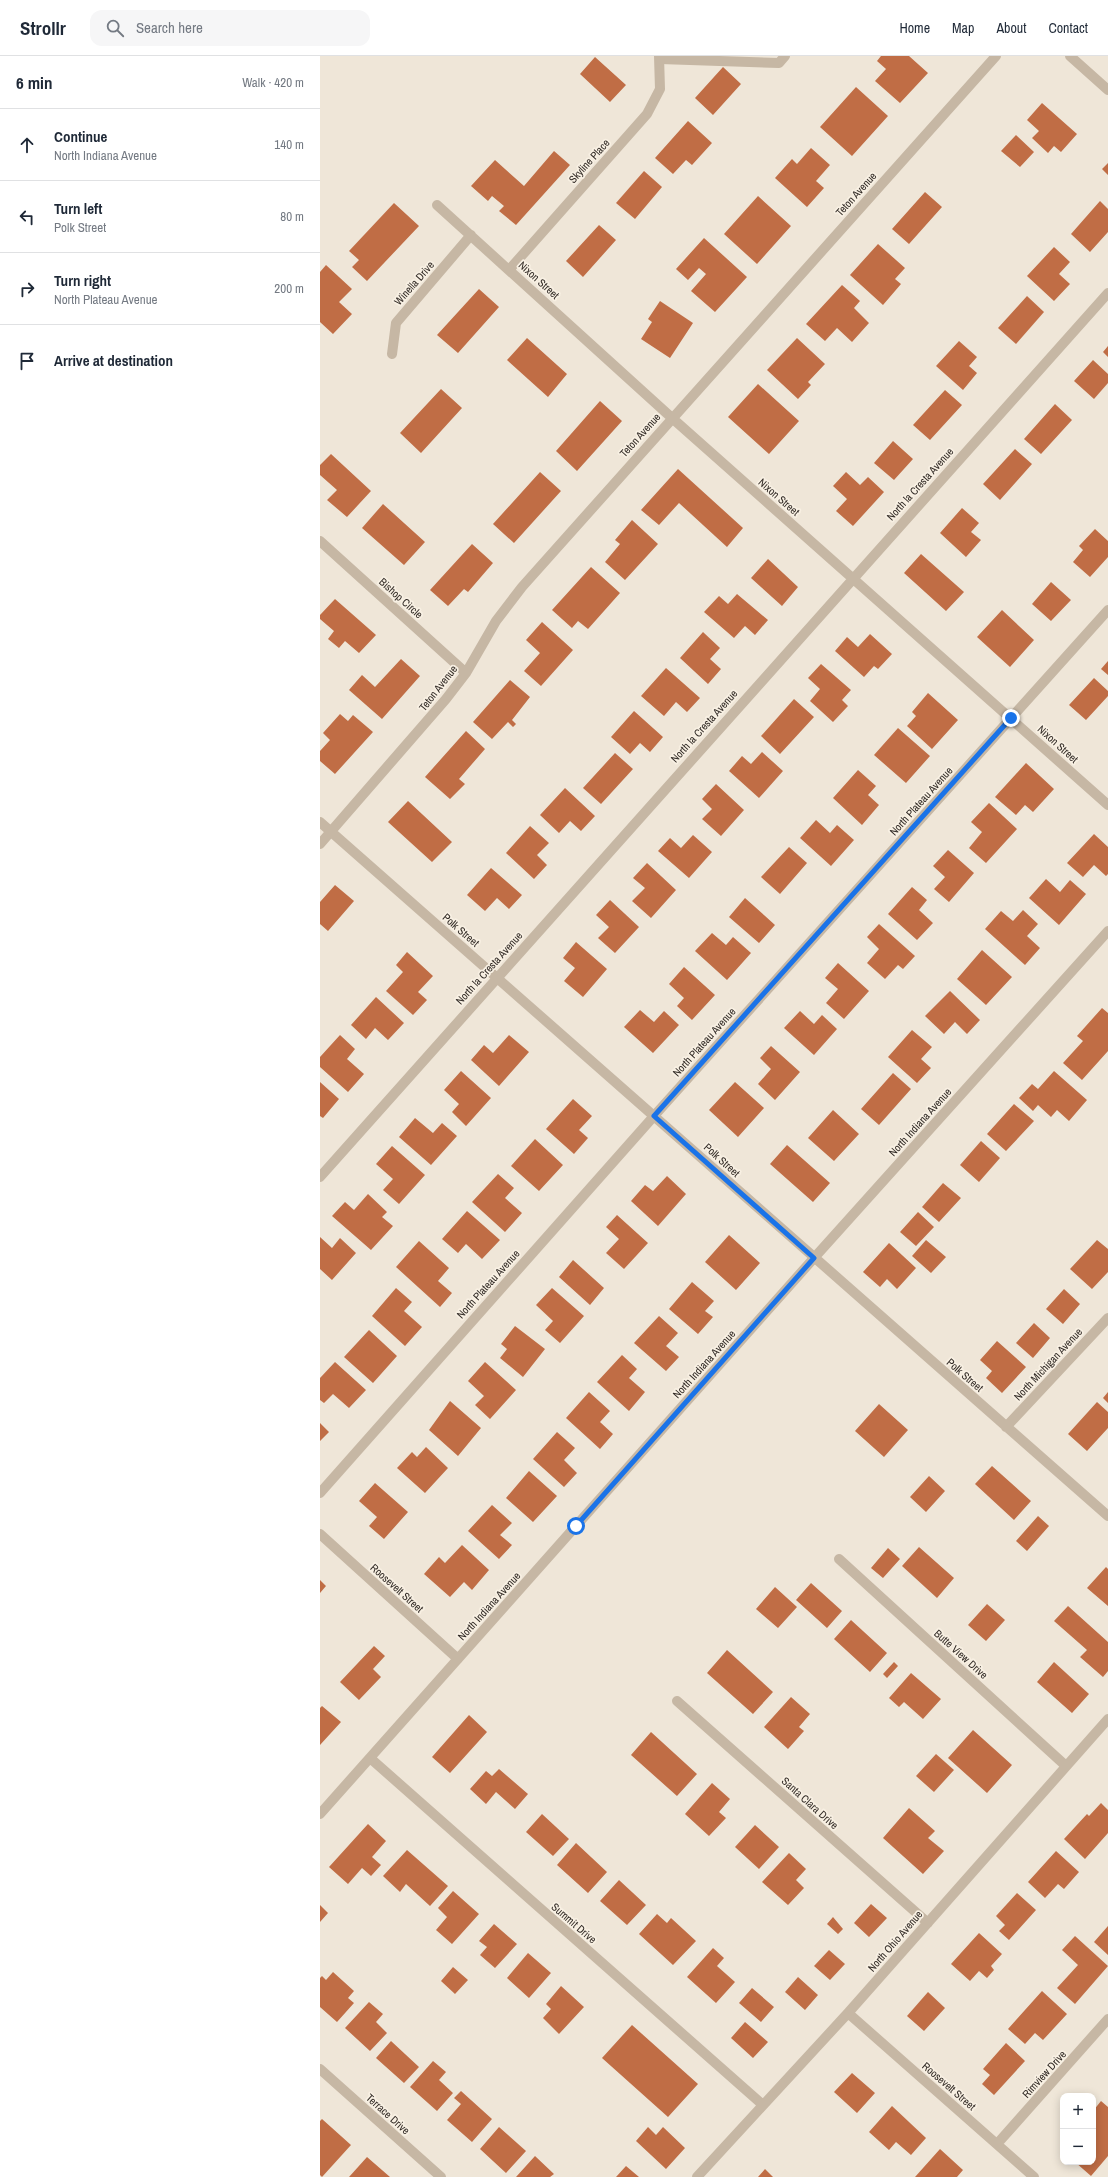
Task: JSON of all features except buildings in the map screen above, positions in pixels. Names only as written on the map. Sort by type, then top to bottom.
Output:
[{"type":"street","points":[[659,57],[779,63],[784,56]]},
{"type":"street","name":"Teton Avenue","points":[[320,844],[446,699],[466,673],[496,621],[522,586],[996,56]]},
{"type":"street","points":[[1070,56],[1108,90]]},
{"type":"street","name":"Skyline Place","points":[[509,270],[647,114],[660,89],[659,57]]},
{"type":"street","name":"Nixon Street","points":[[437,205],[672,418],[1108,805]]},
{"type":"street","name":"Winella Drive","points":[[392,354],[396,323],[471,235]]},
{"type":"street","name":"North la Cresta Avenue","points":[[320,1176],[852,577],[1108,293]]},
{"type":"street","name":"Bishop Circle","points":[[320,541],[466,673]]},
{"type":"street","name":"North Plateau Avenue","points":[[320,1493],[654,1116],[1108,610]]},
{"type":"street","name":"Polk Street","points":[[320,822],[1108,1516]]},
{"type":"street","name":"North Indiana Avenue","points":[[320,1814],[814,1258],[1108,931]]},
{"type":"street","name":"North Michigan Avenue","points":[[1006,1427],[1108,1318]]},
{"type":"street","name":"Roosevelt Street","points":[[320,1534],[458,1659]]},
{"type":"street","name":"Butte View Drive","points":[[839,1559],[1066,1766]]},
{"type":"street","name":"Santa Clara Drive","points":[[677,1700],[928,1923]]},
{"type":"street","name":"North Ohio Avenue","points":[[697,2177],[848,2013],[1108,1719]]},
{"type":"street","name":"Summit Drive","points":[[370,1758],[763,2106]]},
{"type":"street","name":"Roosevelt Street","points":[[848,2013],[1034,2177]]},
{"type":"street","name":"Rimview Drive","points":[[997,2144],[1108,2019]]},
{"type":"street","name":"Terrace Drive","points":[[320,2069],[441,2177]]},
{"type":"route","points":[[576,1526],[814,1258],[654,1116],[1011,718]]}]
